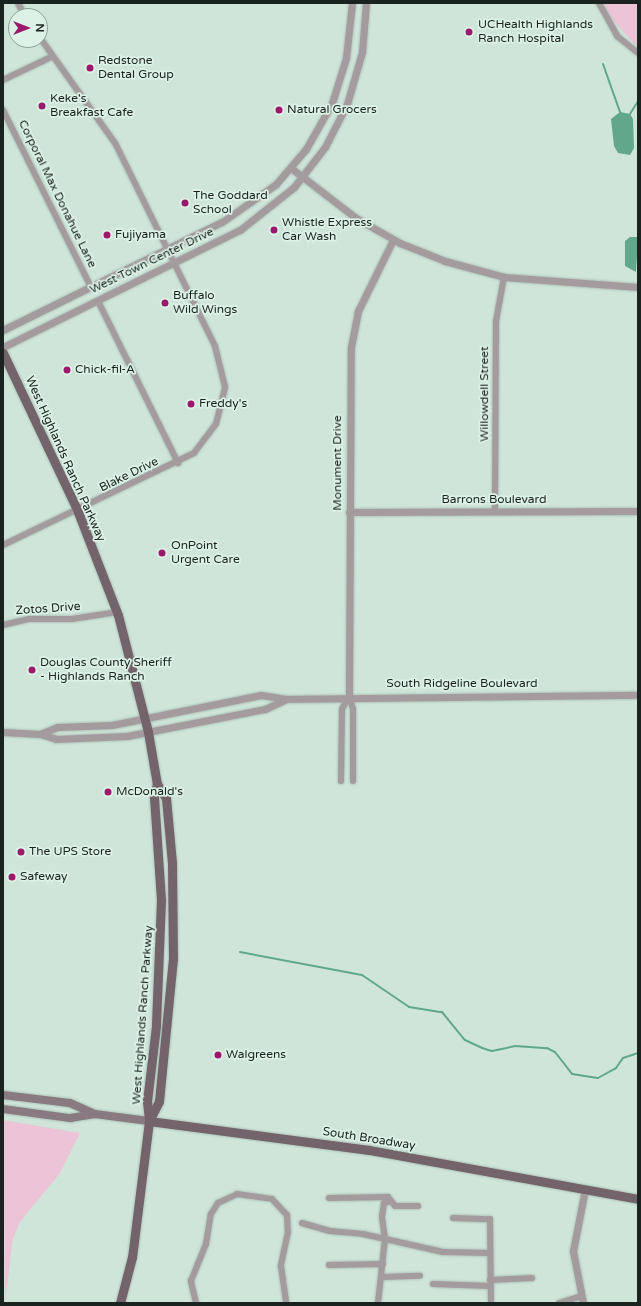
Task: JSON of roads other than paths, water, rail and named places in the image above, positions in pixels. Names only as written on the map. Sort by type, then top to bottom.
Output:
[{"type":"main road","name":"West Highlands Ranch Parkway","points":[[3,352],[78,512],[117,612],[145,719],[157,784],[154,797],[160,864],[161,958],[147,1101],[149,1121],[132,1257],[120,1303]]},
{"type":"main road","name":"South Broadway","points":[[3,1095],[70,1103],[96,1114],[369,1150],[638,1199]]},
{"type":"main road","name":"South Broadway","points":[[3,1109],[70,1118],[96,1114]]},
{"type":"street","name":"West Town Center Drive","points":[[3,330],[168,250],[243,210],[291,168],[317,132],[336,92],[349,45],[352,3]]},
{"type":"street","name":"West Town Center Drive","points":[[3,347],[174,263],[252,222],[302,178],[331,137],[352,92],[363,46],[366,3]]},
{"type":"street","points":[[599,3],[620,40],[638,53]]},
{"type":"street","name":"Blake Drive","points":[[3,546],[78,512],[178,463],[194,453],[211,434],[224,403],[225,386],[218,355],[168,250],[112,138],[47,48]]},
{"type":"street","points":[[3,80],[53,56]]},
{"type":"street","name":"Corporal Max Donahue Lane","points":[[3,110],[90,287]]},
{"type":"street","points":[[291,168],[343,210],[393,240],[456,265],[504,277],[638,287]]},
{"type":"street","name":"Monument Drive","points":[[353,781],[353,709],[348,696],[352,337],[364,297],[393,240]]},
{"type":"street","name":"Willowdell Street","points":[[495,511],[496,339],[504,277]]},
{"type":"street","points":[[98,301],[178,463]]},
{"type":"street","name":"Barrons Boulevard","points":[[349,512],[638,511]]},
{"type":"street","name":"Zotos Drive","points":[[3,625],[29,619],[95,616],[117,612]]},
{"type":"street","name":"South Ridgeline Boulevard","points":[[40,734],[57,727],[145,719],[261,695],[286,698],[348,696],[638,695]]},
{"type":"street","name":"Monument Drive","points":[[341,781],[342,709],[348,696]]},
{"type":"street","name":"South Ridgeline Boulevard","points":[[3,732],[40,734],[56,738],[102,739],[148,732],[265,709],[286,698]]},
{"type":"street","points":[[559,1303],[581,1300],[573,1251],[585,1189]]},
{"type":"street","points":[[196,1303],[191,1281],[206,1244],[211,1214],[218,1203],[238,1194],[272,1199],[286,1215],[288,1232],[281,1266],[286,1303]]},
{"type":"street","points":[[329,1198],[391,1202],[418,1206]]},
{"type":"street","points":[[378,1303],[385,1239],[382,1217],[384,1202],[391,1202]]},
{"type":"street","points":[[453,1218],[490,1219],[491,1303]]},
{"type":"street","points":[[302,1223],[330,1231],[385,1239],[443,1252],[490,1253]]},
{"type":"street","points":[[328,1265],[383,1264]]},
{"type":"street","points":[[382,1277],[420,1276]]},
{"type":"street","points":[[433,1284],[490,1283],[532,1278]]},
{"type":"waterway","points":[[603,64],[620,112]]},
{"type":"waterway","points":[[630,114],[638,101]]},
{"type":"waterway","points":[[240,952],[362,975],[409,1007],[442,1012],[465,1040],[492,1051],[515,1046],[547,1048],[555,1052],[572,1074],[598,1078],[616,1068],[623,1058],[638,1053]]},
{"type":"place","name":"UCHealth Highlands Ranch Hospital","points":[[469,32]]},
{"type":"place","name":"Redstone Dental Group","points":[[90,68]]},
{"type":"place","name":"Keke's Breakfast Cafe","points":[[42,106]]},
{"type":"place","name":"Natural Grocers","points":[[279,110]]},
{"type":"place","name":"The Goddard School","points":[[185,203]]},
{"type":"place","name":"Whistle Express Car Wash","points":[[274,230]]},
{"type":"place","name":"Fujiyama","points":[[107,235]]},
{"type":"place","name":"Buffalo Wild Wings","points":[[165,303]]},
{"type":"place","name":"Chick-fil-A","points":[[67,370]]},
{"type":"place","name":"Freddy's","points":[[191,404]]},
{"type":"place","name":"OnPoint Urgent Care","points":[[162,553]]},
{"type":"place","name":"Douglas County Sheriff - Highlands Ranch","points":[[32,670]]},
{"type":"place","name":"McDonald's","points":[[108,792]]},
{"type":"place","name":"The UPS Store","points":[[21,852]]},
{"type":"place","name":"Safeway","points":[[12,877]]},
{"type":"place","name":"Walgreens","points":[[218,1055]]}]
